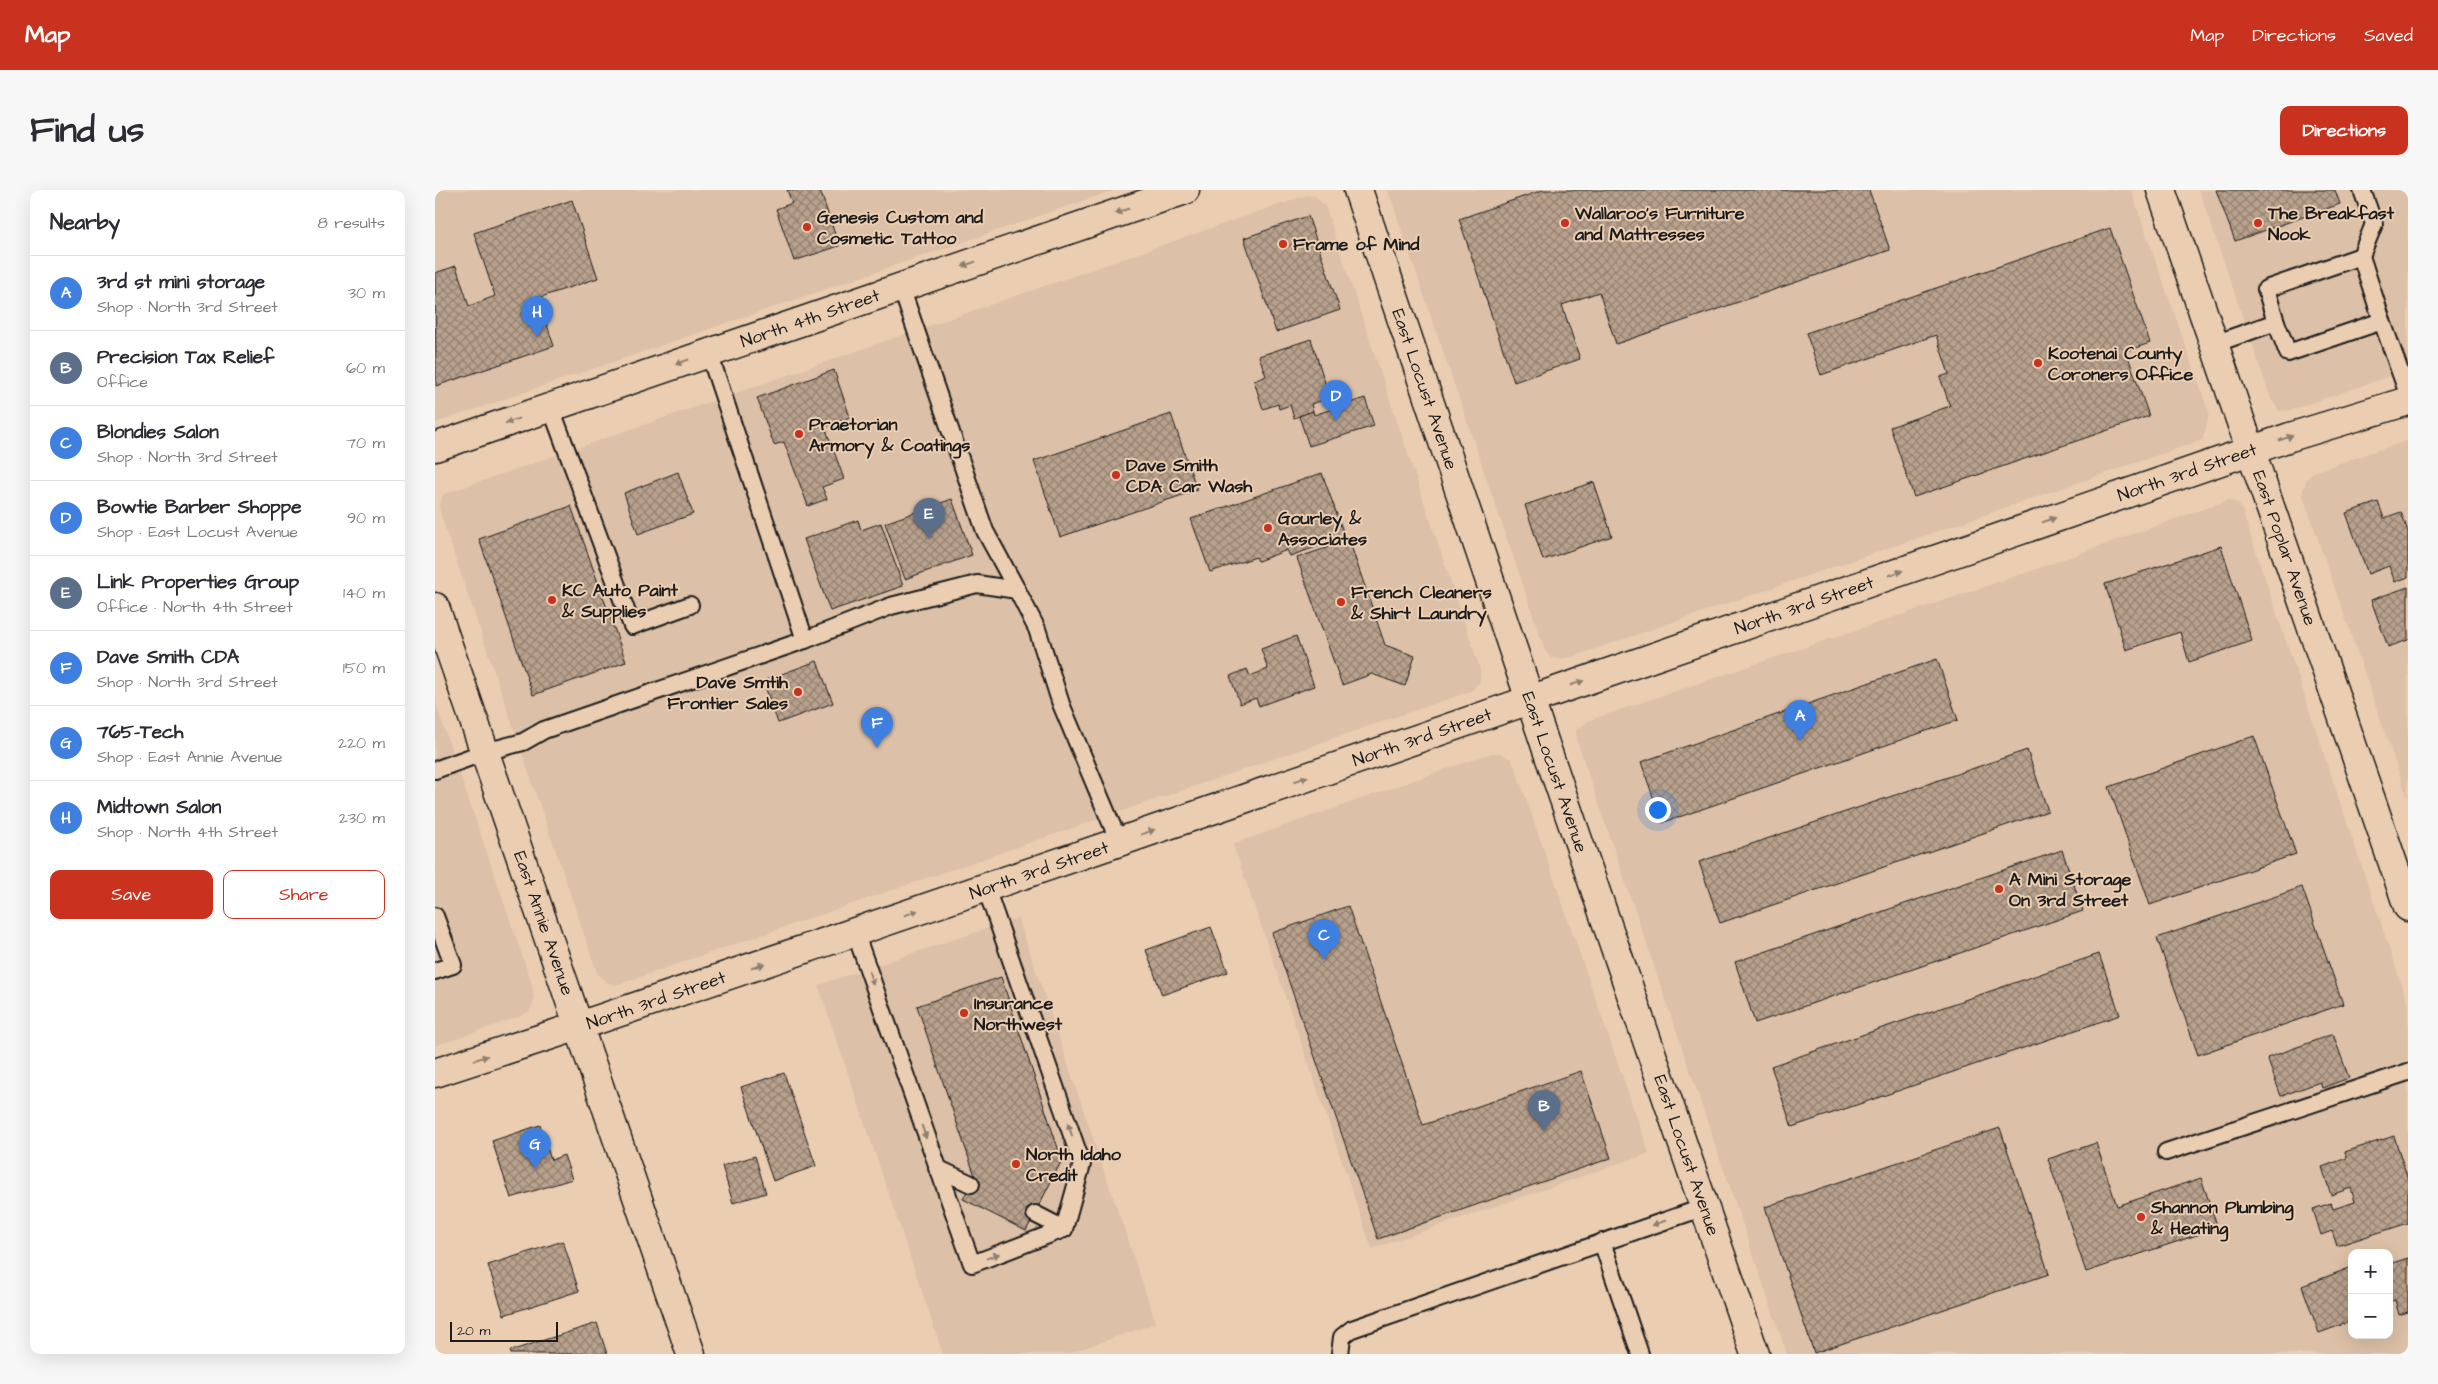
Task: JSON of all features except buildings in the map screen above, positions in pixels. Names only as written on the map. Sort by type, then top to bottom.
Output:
[{"type":"main road","name":"North 4th Street","points":[[435,447],[1185,190]]},
{"type":"main road","name":"East Locust Avenue","points":[[1358,190],[1755,1354]]},
{"type":"main road","name":"East Poplar Avenue","points":[[2161,190],[2406,893]]},
{"type":"main road","name":"North 3rd Street","points":[[435,1073],[986,888],[2251,450],[2408,401]]},
{"type":"main road","name":"East Annie Avenue","points":[[436,615],[485,752],[691,1354]]},
{"type":"lane","points":[[2362,190],[2374,224],[2361,256],[2408,394]]},
{"type":"lane","points":[[2361,256],[2266,289],[2276,322],[2288,353],[2382,321]]},
{"type":"lane","points":[[901,287],[985,531],[1037,630],[1061,704],[1119,842]]},
{"type":"lane","points":[[2214,344],[2276,322]]},
{"type":"lane","points":[[709,353],[805,640]]},
{"type":"lane","points":[[551,408],[632,626],[690,605]]},
{"type":"lane","points":[[435,770],[485,752],[523,742],[544,730],[805,640],[891,606],[977,584],[1017,590]]},
{"type":"lane","points":[[986,888],[1082,1164],[1063,1229]]},
{"type":"lane","points":[[435,916],[453,965],[435,970]]},
{"type":"lane","points":[[855,932],[971,1264],[1063,1229]]},
{"type":"lane","points":[[2166,1152],[2408,1072]]},
{"type":"lane","points":[[937,1168],[971,1184]]},
{"type":"lane","points":[[1340,1354],[1342,1337],[1352,1329],[1705,1207]]},
{"type":"lane","points":[[1035,1214],[1063,1229]]},
{"type":"lane","points":[[1602,1242],[1639,1354]]},
{"type":"shaded area","points":[[435,190],[1115,190],[435,423]]},
{"type":"shaded area","points":[[1388,190],[2131,190],[2209,413],[2205,432],[2202,440],[1572,657],[1551,658],[1545,650]]},
{"type":"shaded area","points":[[2199,190],[2408,190],[2408,370],[2291,410],[2279,411],[2271,399]]},
{"type":"shaded area","points":[[1307,195],[1315,196],[1325,206],[1480,669],[1480,681],[1476,686],[1471,691],[616,985],[608,983],[598,975],[440,513],[439,505],[444,494]]},
{"type":"shaded area","points":[[2408,440],[2408,799],[2302,493],[2307,478],[2314,472]]},
{"type":"shaded area","name":"A Mini Storage On 3rd Street","points":[[2228,500],[2238,503],[2242,510],[2408,1004],[2408,1354],[1787,1354],[1577,741],[1576,730],[1590,720],[2031,571]]},
{"type":"shaded area","points":[[435,702],[532,984],[534,1001],[529,1012],[521,1016],[435,1046]]},
{"type":"shaded area","points":[[1492,753],[1500,753],[1511,759],[1515,767],[1649,1153],[1372,1249],[1233,844]]},
{"type":"shaded area","points":[[1018,918],[1156,1323],[1067,1354],[943,1354],[818,985]]},
{"type":"place","name":"Wallaroo's Furniture and Mattresses","points":[[1565,223]]},
{"type":"place","name":"The Breakfast Nook","points":[[2258,223]]},
{"type":"place","name":"Genesis Custom and Cosmetic Tattoo","points":[[807,227]]},
{"type":"place","name":"Frame of Mind","points":[[1283,244]]},
{"type":"place","name":"Midtown Salon","points":[[537,337]]},
{"type":"place","name":"Kootenai County Coroners Office","points":[[2038,363]]},
{"type":"place","name":"Bowtie Barber Shoppe","points":[[1336,421]]},
{"type":"place","name":"Praetorian Armory & Coatings","points":[[799,434]]},
{"type":"place","name":"Dave Smith CDA Car Wash","points":[[1116,475]]},
{"type":"place","name":"Gourley & Associates","points":[[1268,528]]},
{"type":"place","name":"Link Properties Group","points":[[929,539]]},
{"type":"place","name":"KC Auto Paint & Supplies","points":[[552,600]]},
{"type":"place","name":"French Cleaners & Shirt Laundry","points":[[1341,602]]},
{"type":"place","name":"Dave Smtih Frontier Sales","points":[[798,692]]},
{"type":"place","name":"3rd st mini storage","points":[[1800,741]]},
{"type":"place","name":"Dave Smith CDA","points":[[877,748]]},
{"type":"place","name":"A Mini Storage On 3rd Street","points":[[1999,889]]},
{"type":"place","name":"Blondies Salon","points":[[1324,960]]},
{"type":"place","name":"Insurance Northwest","points":[[964,1013]]},
{"type":"place","name":"Precision Tax Relief","points":[[1544,1131]]},
{"type":"place","name":"North Idaho Credit","points":[[1016,1164]]},
{"type":"place","name":"765-Tech","points":[[535,1169]]},
{"type":"place","name":"Shannon Plumbing & Heating","points":[[2141,1217]]}]
